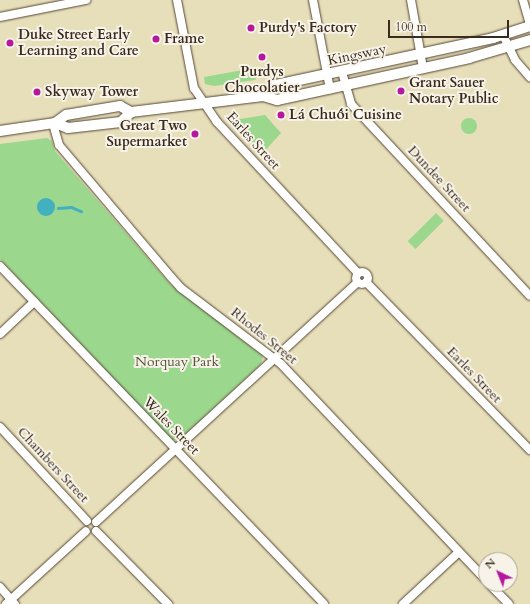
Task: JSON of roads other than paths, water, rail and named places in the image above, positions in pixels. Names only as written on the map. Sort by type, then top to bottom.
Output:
[{"type":"main road","name":"Kingsway","points":[[262,96],[276,85],[326,76],[504,36],[530,25]]},
{"type":"main road","name":"Kingsway","points":[[0,131],[54,123],[66,115],[120,106],[132,112],[262,96],[277,100],[509,48],[530,40]]},
{"type":"main road","name":"Kingsway","points":[[54,123],[68,128],[121,122],[132,112]]},
{"type":"street","points":[[0,17],[86,0]]},
{"type":"street","name":"Earles Street","points":[[177,0],[194,88],[217,122],[361,279],[530,450]]},
{"type":"street","points":[[313,0],[326,76],[330,89]]},
{"type":"street","points":[[411,0],[423,68]]},
{"type":"street","points":[[523,0],[530,25]]},
{"type":"street","points":[[504,36],[515,60],[530,77]]},
{"type":"street","name":"Dundee Street","points":[[342,72],[351,104],[530,296]]},
{"type":"street","name":"Rhodes Street","points":[[54,123],[59,145],[170,277],[182,288],[274,358],[478,572]]},
{"type":"street","name":"Wales Street","points":[[0,266],[324,604]]},
{"type":"street","points":[[168,604],[96,531],[96,522],[361,279]]},
{"type":"street","points":[[0,334],[34,302]]},
{"type":"street","name":"Chambers Street","points":[[0,427],[87,521]]},
{"type":"street","points":[[0,587],[11,602],[86,531],[87,521],[96,522]]},
{"type":"street","points":[[86,531],[92,533],[96,531]]},
{"type":"street","points":[[404,604],[459,552]]},
{"type":"street","points":[[497,592],[508,604]]},
{"type":"water","points":[[46,198],[50,199],[54,203],[54,211],[50,215],[46,216],[42,215],[38,211],[37,207],[38,203],[42,199]]},
{"type":"waterway","points":[[58,208],[71,207],[81,211]]},
{"type":"place","name":"Purdy's Factory","points":[[251,28]]},
{"type":"place","name":"Frame","points":[[156,39]]},
{"type":"place","name":"Duke Street Early Learning and Care","points":[[10,43]]},
{"type":"place","name":"Purdys Chocolatier","points":[[262,57]]},
{"type":"place","name":"Grant Sauer Notary Public","points":[[401,91]]},
{"type":"place","name":"Skyway Tower","points":[[37,92]]},
{"type":"place","name":"Lá Chuối Cuisine","points":[[281,115]]},
{"type":"place","name":"Great Two Supermarket","points":[[195,134]]},
{"type":"park label","name":"Norquay Park","points":[[177,362]]}]
